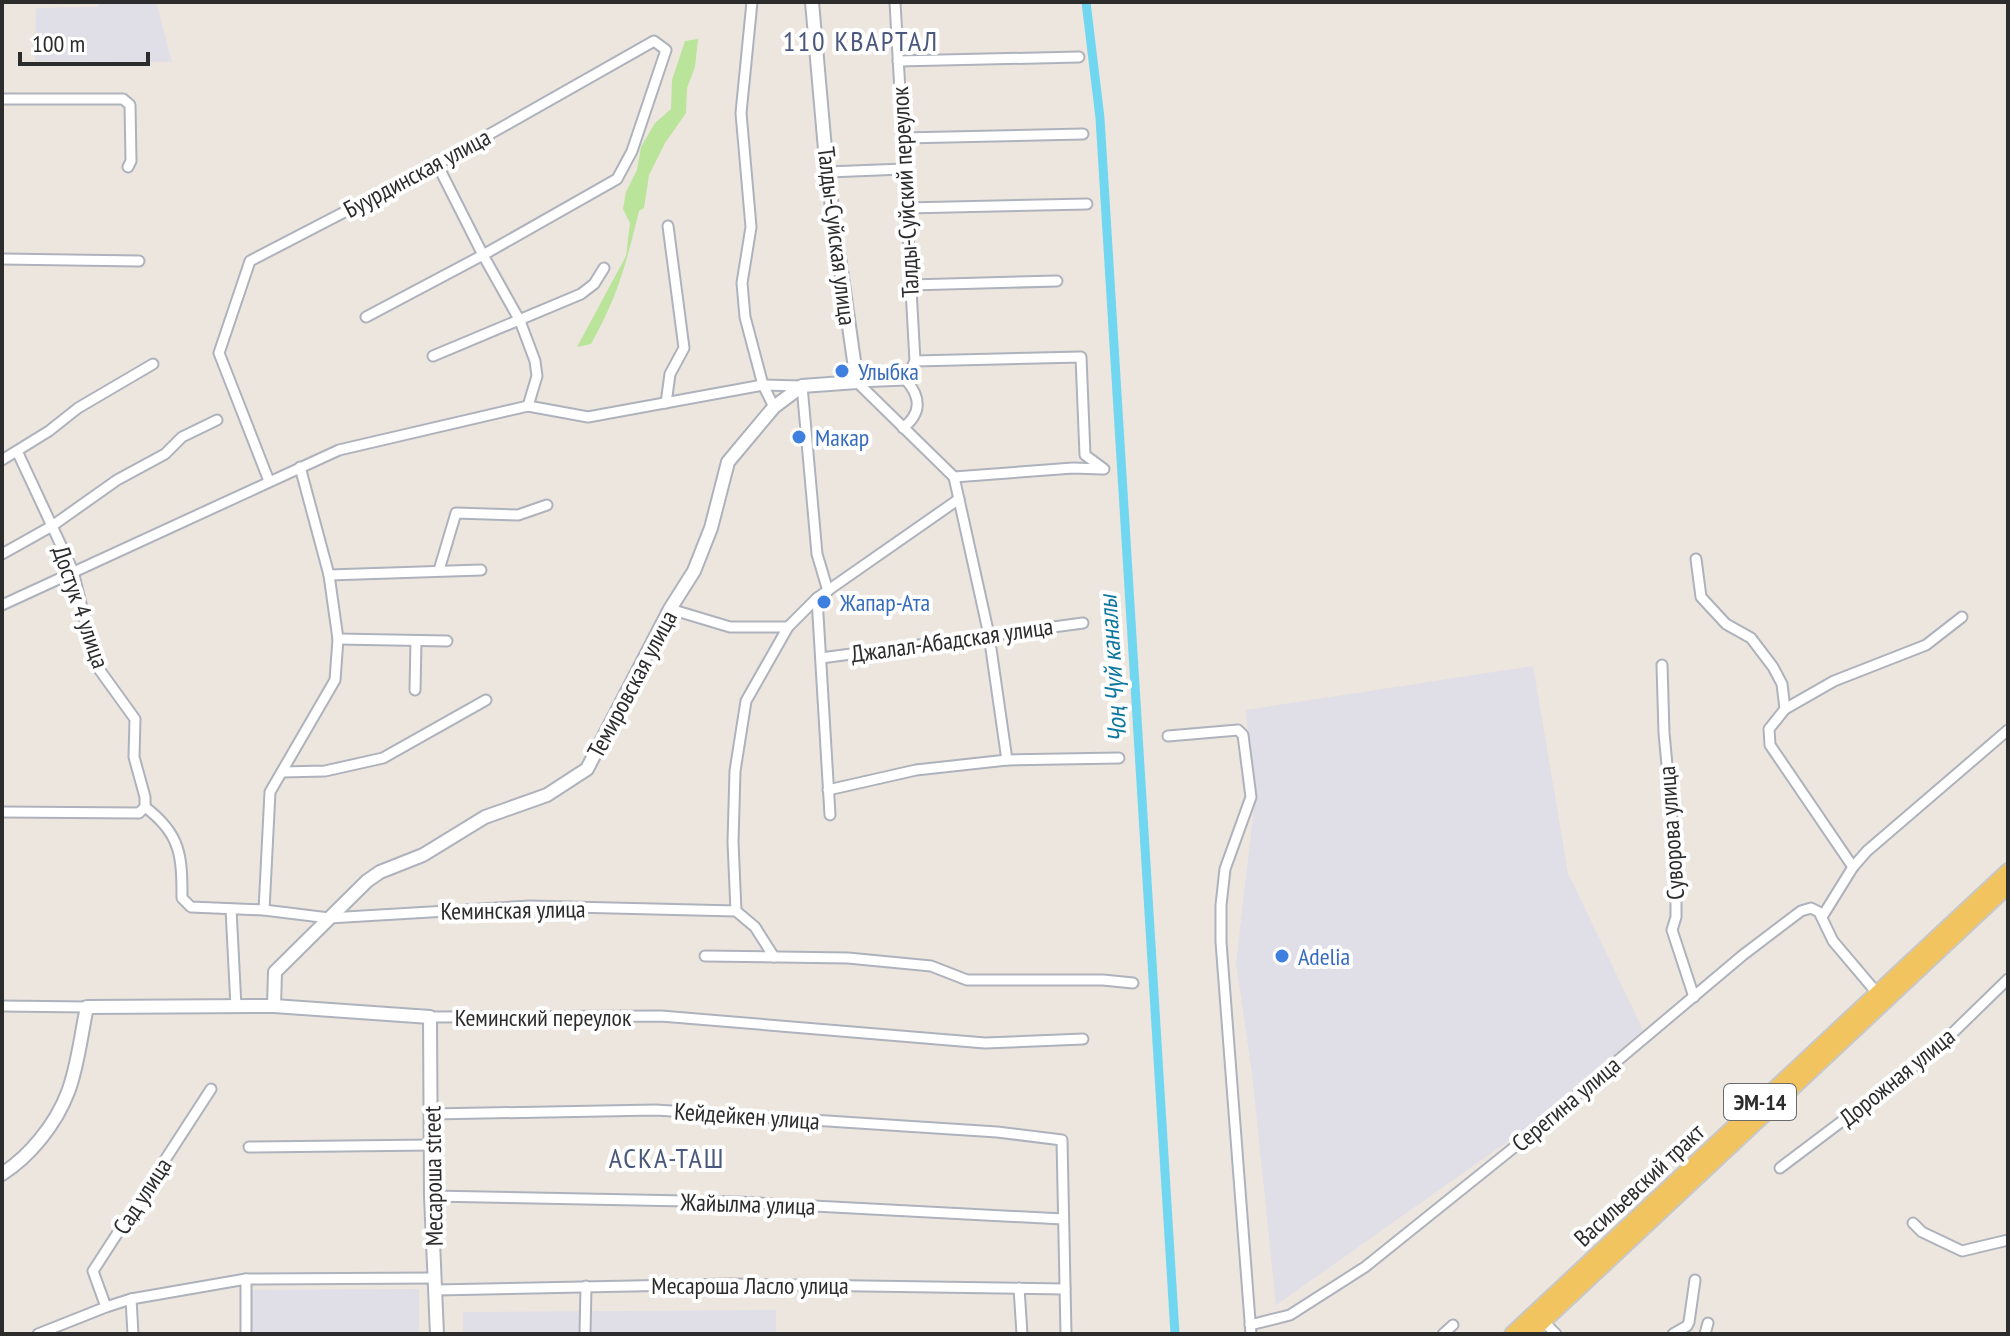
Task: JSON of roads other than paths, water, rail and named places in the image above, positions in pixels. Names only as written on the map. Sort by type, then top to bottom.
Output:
[{"type":"main road","name":"Васильевский тракт","points":[[1512,1334],[2008,871]]},
{"type":"main road","name":"Васильевский тракт","points":[[1530,1334],[2008,886]]},
{"type":"street","points":[[752,2],[741,113],[751,227],[742,283],[745,317],[763,385],[774,407]]},
{"type":"street","name":"Талды-Суйская улица","points":[[812,2],[827,172],[857,382]]},
{"type":"street","name":"Талды-Суйский переулок","points":[[895,2],[915,361],[906,380]]},
{"type":"street","name":"Буурдинская улица","points":[[269,481],[219,353],[250,261],[437,164],[654,41],[666,50],[632,151],[617,179],[483,255]]},
{"type":"street","points":[[898,61],[1079,57]]},
{"type":"street","points":[[2,99],[128,101],[131,161],[128,167]]},
{"type":"street","points":[[903,138],[1083,134]]},
{"type":"street","points":[[437,164],[520,321],[535,361],[537,376],[528,406]]},
{"type":"street","points":[[827,172],[904,169]]},
{"type":"street","points":[[906,208],[1087,204]]},
{"type":"street","points":[[666,403],[670,374],[684,348],[668,226]]},
{"type":"street","points":[[366,317],[483,255]]},
{"type":"street","points":[[2,259],[139,261]]},
{"type":"street","points":[[433,356],[581,294],[594,284],[604,268]]},
{"type":"street","points":[[911,285],[1057,281]]},
{"type":"street","points":[[915,361],[1081,357],[1085,455],[1104,469],[1073,468],[954,477]]},
{"type":"street","points":[[2,460],[49,431],[78,408],[153,364]]},
{"type":"street","points":[[2,605],[339,450],[528,406],[588,417],[763,385],[906,380],[917,392],[918,405],[913,420],[903,428]]},
{"type":"street","points":[[857,382],[954,477],[989,635],[1007,760]]},
{"type":"street","points":[[802,386],[817,554],[828,591]]},
{"type":"street","name":"Темировская улица","points":[[274,1006],[275,972],[367,881],[380,872],[423,855],[485,817],[547,795],[587,769],[670,609],[694,571],[728,462],[774,407],[802,386]]},
{"type":"street","points":[[2,554],[52,526],[117,480],[165,454],[182,437],[217,420]]},
{"type":"street","name":"Достук 4 улица","points":[[17,451],[73,571],[96,665],[135,719],[134,757],[145,807]]},
{"type":"street","points":[[264,910],[270,792],[335,680],[338,639],[329,575],[300,467]]},
{"type":"street","points":[[774,957],[755,927],[736,911],[733,842],[735,771],[746,701],[788,627],[817,598],[959,499]]},
{"type":"street","points":[[439,570],[456,513],[518,515],[547,505]]},
{"type":"street","points":[[1696,559],[1701,597],[1726,624],[1751,638],[1773,667],[1782,684],[1785,709]]},
{"type":"street","points":[[329,575],[481,570]]},
{"type":"street","points":[[817,598],[830,815]]},
{"type":"street","points":[[670,609],[730,627],[788,627]]},
{"type":"street","points":[[1853,867],[1770,745],[1769,729],[1785,709],[1834,681],[1926,645],[1962,617]]},
{"type":"street","name":"Джалал-Абадская улица","points":[[821,658],[1083,623]]},
{"type":"street","points":[[338,639],[447,641]]},
{"type":"street","points":[[415,690],[416,641]]},
{"type":"street","name":"Суворова улица","points":[[1662,665],[1664,733],[1676,861],[1676,917],[1672,930],[1694,997]]},
{"type":"street","points":[[282,772],[325,771],[383,758],[486,700]]},
{"type":"street","points":[[1168,736],[1238,730],[1243,735],[1251,797],[1225,869],[1221,942],[1251,1330]]},
{"type":"street","points":[[1877,993],[1833,941],[1822,917],[1853,867],[1867,851],[2008,730]]},
{"type":"street","points":[[828,790],[916,770],[1007,760],[1119,758]]},
{"type":"street","points":[[2,812],[139,813],[145,807]]},
{"type":"street","name":"Кеминская улица","points":[[145,807],[170,829],[182,856],[182,898],[191,907],[264,910],[329,918],[530,906],[736,911]]},
{"type":"street","name":"Серегина улица","points":[[1251,1330],[1290,1315],[1365,1267],[1801,911],[1815,908],[1822,917]]},
{"type":"street","points":[[231,909],[236,1007]]},
{"type":"street","points":[[705,956],[848,958],[931,966],[967,980],[1103,980],[1133,983]]},
{"type":"street","name":"Дорожная улица","points":[[1780,1168],[1931,1054],[2008,979]]},
{"type":"street","name":"Кеминский переулок","points":[[2,1006],[274,1006],[430,1017],[661,1016],[985,1043],[1083,1039]]},
{"type":"street","points":[[2,1174],[29,1152],[51,1124],[68,1092],[87,1007]]},
{"type":"street","name":"Месароша street","points":[[430,1017],[431,1196],[437,1334]]},
{"type":"street","name":"Сад улица","points":[[106,1307],[93,1271],[211,1089]]},
{"type":"street","name":"Кейдейкен улица","points":[[431,1114],[656,1110],[997,1132],[1062,1140],[1063,1219]]},
{"type":"street","points":[[249,1147],[432,1145]]},
{"type":"street","name":"Жайылма улица","points":[[431,1196],[738,1202],[1063,1219]]},
{"type":"street","points":[[1063,1219],[1066,1334]]},
{"type":"street","points":[[1913,1223],[1922,1232],[1962,1251],[2008,1240]]},
{"type":"street","points":[[246,1279],[246,1334]]},
{"type":"street","name":"Месароша Ласло улица","points":[[38,1334],[131,1299],[246,1279],[586,1286],[730,1284],[1065,1289]]},
{"type":"street","points":[[1673,1334],[1689,1322],[1695,1280]]},
{"type":"street","points":[[585,1334],[586,1286]]},
{"type":"street","points":[[1019,1288],[1022,1334]]},
{"type":"street","points":[[131,1299],[133,1334]]},
{"type":"street","points":[[1543,1321],[1556,1334]]},
{"type":"street","points":[[1705,1334],[1708,1323]]},
{"type":"street","points":[[1443,1334],[1453,1325]]},
{"type":"waterway","name":"Чоң Чүй каналы","points":[[1086,2],[1100,118],[1175,1334]]},
{"type":"place","name":"Улыбка","points":[[842,371]]},
{"type":"place","name":"Макар","points":[[799,437]]},
{"type":"place","name":"Жапар-Ата","points":[[824,602]]},
{"type":"place","name":"Adelia","points":[[1282,956]]},
{"type":"district","name":"110 КВАРТАЛ","points":[[861,40]]},
{"type":"district","name":"АСКА-ТАШ","points":[[667,1157]]}]
